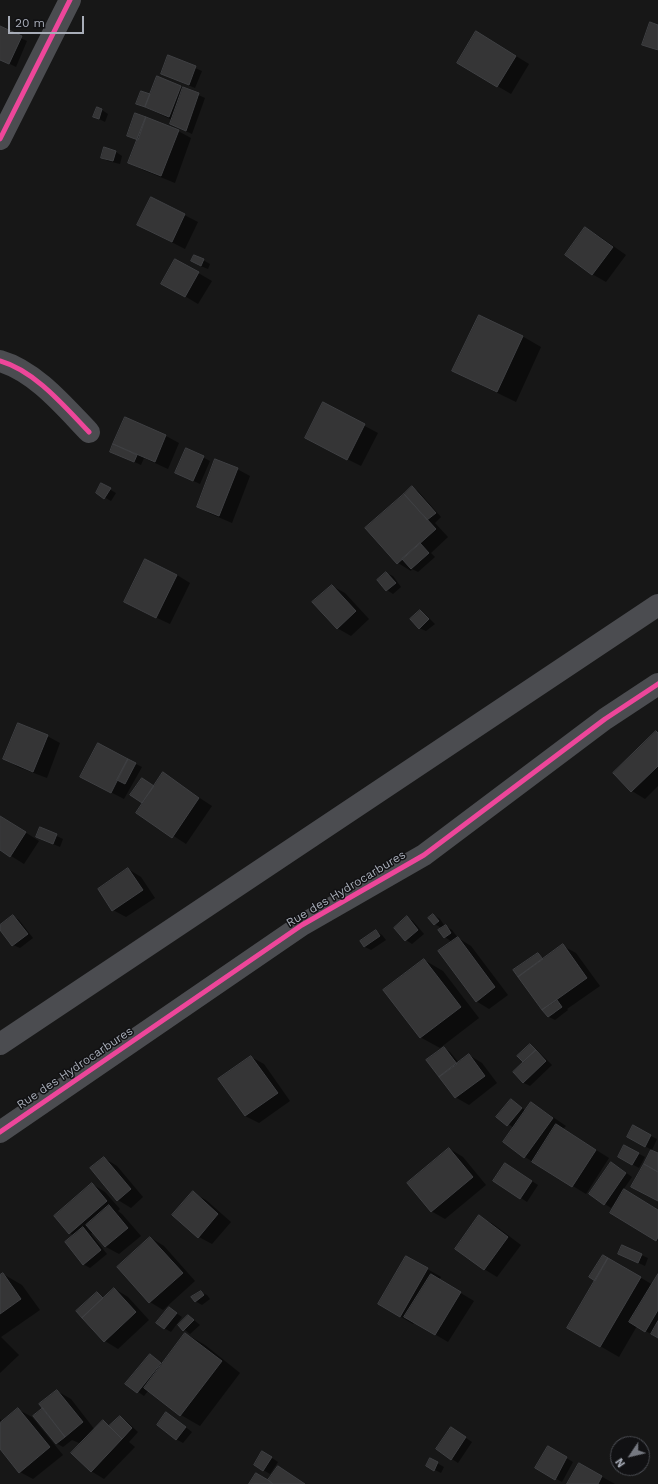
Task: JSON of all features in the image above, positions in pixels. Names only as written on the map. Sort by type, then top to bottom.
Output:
[{"type":"street","points":[[0,139],[70,0]]},
{"type":"street","points":[[0,360],[14,365],[48,390],[89,432]]},
{"type":"street","points":[[0,1044],[658,605]]},
{"type":"street","name":"Rue des Hydrocarbures","points":[[0,1132],[302,925],[424,855],[605,719],[658,684]]},
{"type":"building","points":[[650,22],[658,25],[658,50],[642,45]]},
{"type":"building","points":[[0,26],[22,36],[9,64],[0,60]]},
{"type":"building","points":[[476,31],[516,56],[497,87],[457,63]]},
{"type":"building","points":[[168,55],[196,66],[189,85],[161,74]]},
{"type":"building","points":[[157,76],[181,86],[169,117],[145,107]]},
{"type":"building","points":[[183,87],[199,93],[186,131],[170,124]]},
{"type":"building","points":[[141,91],[150,94],[145,107],[136,104]]},
{"type":"building","points":[[97,107],[102,109],[99,119],[93,117]]},
{"type":"building","points":[[135,113],[146,117],[138,140],[127,136]]},
{"type":"building","points":[[146,117],[179,130],[161,176],[128,163]]},
{"type":"building","points":[[104,147],[116,151],[113,161],[101,158]]},
{"type":"building","points":[[151,197],[185,214],[172,242],[137,225]]},
{"type":"building","points":[[585,227],[613,247],[592,275],[565,255]]},
{"type":"building","points":[[194,255],[204,259],[201,266],[191,261]]},
{"type":"building","points":[[175,259],[199,272],[185,297],[161,284]]},
{"type":"building","points":[[479,315],[523,336],[497,392],[452,371]]},
{"type":"building","points":[[323,402],[365,424],[347,460],[305,438]]},
{"type":"building","points":[[125,417],[166,435],[155,462],[113,444]]},
{"type":"building","points":[[113,444],[137,455],[134,462],[110,452]]},
{"type":"building","points":[[186,448],[204,456],[193,481],[175,473]]},
{"type":"building","points":[[215,459],[238,468],[219,516],[197,507]]},
{"type":"building","points":[[101,483],[111,488],[104,499],[96,493]]},
{"type":"building","points":[[412,486],[436,513],[427,520],[404,494]]},
{"type":"building","points":[[404,494],[436,529],[397,564],[365,528]]},
{"type":"building","points":[[420,543],[429,553],[411,569],[402,559]]},
{"type":"building","points":[[145,559],[177,575],[156,618],[124,602]]},
{"type":"building","points":[[386,572],[396,583],[386,591],[377,580]]},
{"type":"building","points":[[332,585],[356,611],[337,629],[312,602]]},
{"type":"building","points":[[420,610],[429,619],[419,629],[410,619]]},
{"type":"building","points":[[18,723],[48,735],[33,772],[3,759]]},
{"type":"building","points":[[656,731],[658,733],[658,766],[631,792],[613,773]]},
{"type":"building","points":[[98,743],[128,759],[111,793],[80,777]]},
{"type":"building","points":[[128,759],[136,763],[125,784],[117,780]]},
{"type":"building","points":[[163,772],[199,798],[172,838],[136,813]]},
{"type":"building","points":[[142,778],[154,786],[142,803],[130,795]]},
{"type":"building","points":[[0,816],[26,832],[10,857],[0,850]]},
{"type":"building","points":[[40,827],[57,834],[53,844],[36,837]]},
{"type":"building","points":[[128,868],[143,890],[112,911],[98,889]]},
{"type":"building","points":[[433,914],[439,921],[434,925],[428,918]]},
{"type":"building","points":[[13,915],[28,934],[12,946],[0,930],[0,925]]},
{"type":"building","points":[[407,916],[418,930],[405,941],[394,928]]},
{"type":"building","points":[[446,925],[451,933],[444,938],[438,930]]},
{"type":"building","points":[[376,930],[380,936],[364,947],[360,941]]},
{"type":"building","points":[[458,937],[495,987],[476,1002],[438,951]]},
{"type":"building","points":[[563,944],[587,978],[542,1010],[518,977]]},
{"type":"building","points":[[538,953],[543,959],[518,977],[513,970]]},
{"type":"building","points":[[424,959],[461,1007],[420,1038],[383,990]]},
{"type":"building","points":[[557,1000],[562,1007],[548,1017],[542,1010]]},
{"type":"building","points":[[530,1044],[536,1050],[523,1062],[517,1056]]},
{"type":"building","points":[[444,1047],[457,1064],[439,1077],[426,1060]]},
{"type":"building","points":[[536,1050],[546,1061],[523,1083],[513,1072]]},
{"type":"building","points":[[469,1054],[485,1076],[455,1098],[439,1077]]},
{"type":"building","points":[[251,1056],[278,1093],[245,1116],[218,1079]]},
{"type":"building","points":[[511,1099],[522,1108],[507,1126],[496,1117]]},
{"type":"building","points":[[531,1102],[553,1118],[524,1158],[503,1142]]},
{"type":"building","points":[[556,1124],[596,1150],[572,1187],[532,1162]]},
{"type":"building","points":[[633,1125],[651,1135],[645,1147],[627,1137]]},
{"type":"building","points":[[624,1145],[639,1153],[632,1165],[618,1157]]},
{"type":"building","points":[[449,1148],[473,1177],[431,1212],[407,1183]]},
{"type":"building","points":[[651,1150],[658,1153],[658,1172],[644,1164]]},
{"type":"building","points":[[104,1157],[131,1189],[117,1201],[90,1168]]},
{"type":"building","points":[[611,1162],[626,1173],[604,1205],[589,1194]]},
{"type":"building","points":[[505,1163],[532,1181],[520,1199],[493,1181]]},
{"type":"building","points":[[644,1164],[658,1172],[658,1201],[631,1187]]},
{"type":"building","points":[[92,1183],[107,1201],[69,1234],[54,1216]]},
{"type":"building","points":[[624,1189],[658,1210],[658,1237],[656,1241],[610,1213]]},
{"type":"building","points":[[193,1191],[218,1214],[198,1238],[172,1215]]},
{"type":"building","points":[[109,1205],[128,1228],[105,1247],[86,1225]]},
{"type":"building","points":[[479,1215],[508,1237],[484,1270],[455,1249]]},
{"type":"building","points":[[83,1227],[101,1250],[83,1265],[65,1242]]},
{"type":"building","points":[[150,1237],[183,1273],[149,1303],[117,1267]]},
{"type":"building","points":[[622,1245],[642,1254],[638,1263],[618,1254]]},
{"type":"building","points":[[603,1255],[608,1258],[595,1281],[589,1277]]},
{"type":"building","points":[[406,1256],[428,1268],[400,1317],[378,1304]]},
{"type":"building","points":[[608,1258],[641,1277],[600,1347],[567,1328]]},
{"type":"building","points":[[3,1273],[21,1299],[0,1314],[0,1275]]},
{"type":"building","points":[[431,1274],[461,1292],[435,1335],[404,1317]]},
{"type":"building","points":[[658,1274],[658,1310],[645,1332],[629,1322]]},
{"type":"building","points":[[114,1288],[136,1312],[104,1342],[82,1318]]},
{"type":"building","points":[[201,1291],[204,1295],[195,1302],[191,1297]]},
{"type":"building","points":[[97,1292],[103,1298],[82,1318],[76,1311]]},
{"type":"building","points":[[169,1307],[177,1313],[164,1329],[156,1323]]},
{"type":"building","points":[[188,1315],[194,1320],[183,1331],[178,1325]]},
{"type":"building","points":[[658,1321],[658,1338],[651,1334]]},
{"type":"building","points":[[185,1333],[222,1361],[180,1416],[144,1388]]},
{"type":"building","points":[[150,1354],[161,1363],[137,1393],[125,1384]]},
{"type":"building","points":[[57,1390],[83,1422],[65,1437],[39,1404]]},
{"type":"building","points":[[18,1408],[50,1447],[19,1473],[0,1449],[0,1423]]},
{"type":"building","points":[[43,1408],[65,1437],[56,1444],[33,1416]]},
{"type":"building","points":[[166,1412],[186,1427],[176,1440],[157,1425]]},
{"type":"building","points":[[120,1416],[132,1428],[122,1439],[109,1426]]},
{"type":"building","points":[[103,1420],[122,1439],[91,1472],[71,1453]]},
{"type":"building","points":[[451,1427],[466,1437],[451,1460],[436,1449]]},
{"type":"building","points":[[548,1446],[567,1457],[555,1480],[535,1468]]},
{"type":"building","points":[[262,1451],[272,1457],[263,1471],[254,1465]]},
{"type":"building","points":[[430,1458],[438,1462],[434,1471],[426,1466]]},
{"type":"building","points":[[579,1463],[602,1476],[598,1484],[567,1484]]},
{"type":"building","points":[[278,1466],[305,1484],[273,1484],[268,1480]]},
{"type":"building","points":[[256,1473],[268,1480],[273,1484],[249,1484]]},
{"type":"cycle path","points":[[0,139],[70,0]]},
{"type":"cycle path","points":[[0,361],[13,366],[37,381],[48,390],[89,432]]},
{"type":"cycle path","points":[[0,1132],[302,925],[424,855],[605,719],[658,684]]}]
